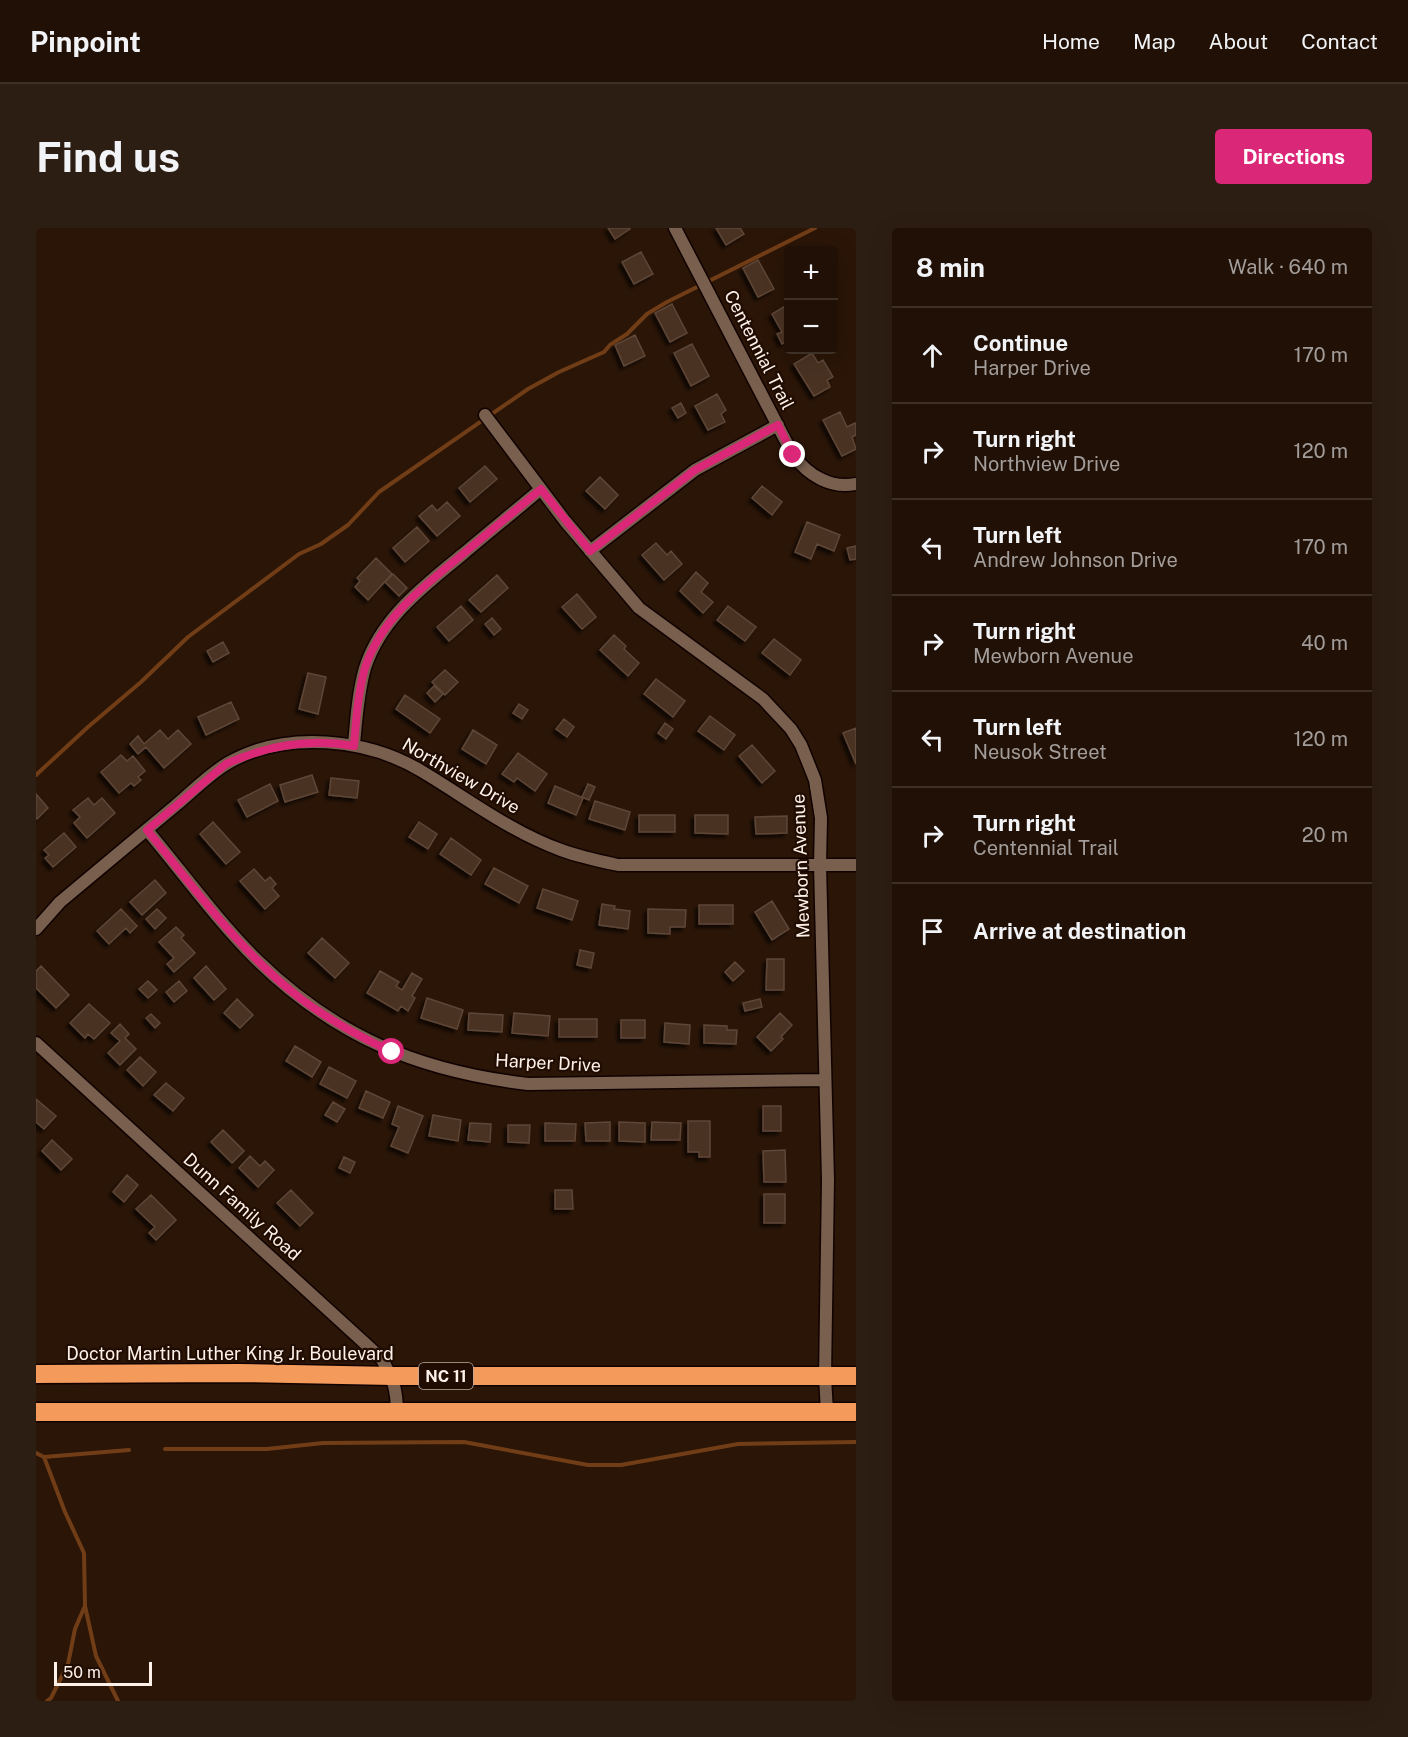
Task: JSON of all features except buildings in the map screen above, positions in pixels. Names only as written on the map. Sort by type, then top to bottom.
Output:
[{"type":"highway","name":"Doctor Martin Luther King Jr. Boulevard","points":[[36,1374],[856,1376]]},
{"type":"highway","name":"NC 11","points":[[36,1412],[856,1412]]},
{"type":"street","name":"Centennial Trail","points":[[675,228],[793,455],[811,474],[835,485],[856,484]]},
{"type":"street","name":"Mewborn Avenue","points":[[486,415],[590,551],[639,608],[762,699],[791,729],[801,745],[815,780],[821,818],[820,865],[828,1180],[825,1377],[827,1412]]},
{"type":"street","points":[[590,551],[695,470],[778,425]]},
{"type":"street","points":[[354,746],[365,669],[388,624],[405,603],[541,489]]},
{"type":"street","name":"Northview Drive","points":[[36,929],[60,902],[226,764],[240,757],[290,744],[324,742],[374,750],[406,762],[534,839],[590,859],[618,865],[856,865]]},
{"type":"street","name":"Harper Drive","points":[[147,830],[227,927],[289,989],[339,1024],[392,1052],[449,1071],[528,1084],[825,1080]]},
{"type":"street","name":"Dunn Family Road","points":[[36,1043],[381,1358],[392,1376],[397,1393],[397,1413]]},
{"type":"waterway","points":[[36,775],[188,637],[299,554],[321,544],[348,525],[379,492],[528,389],[604,352],[647,314],[815,228]]},
{"type":"waterway","points":[[165,1449],[267,1449],[323,1443],[464,1442],[588,1465],[621,1465],[738,1444],[856,1442]]},
{"type":"waterway","points":[[44,1457],[129,1450]]},
{"type":"waterway","points":[[36,1453],[44,1457],[84,1553],[85,1606],[96,1656],[118,1701]]},
{"type":"waterway","points":[[47,1701],[51,1698],[68,1664],[75,1629],[84,1608]]},
{"type":"route","points":[[392,1052],[322,1014],[289,989],[227,927],[147,830],[226,764],[240,757],[273,747],[307,742],[341,743],[354,746],[365,669],[388,624],[405,603],[541,489],[590,551],[695,470],[778,425],[793,455]]}]
